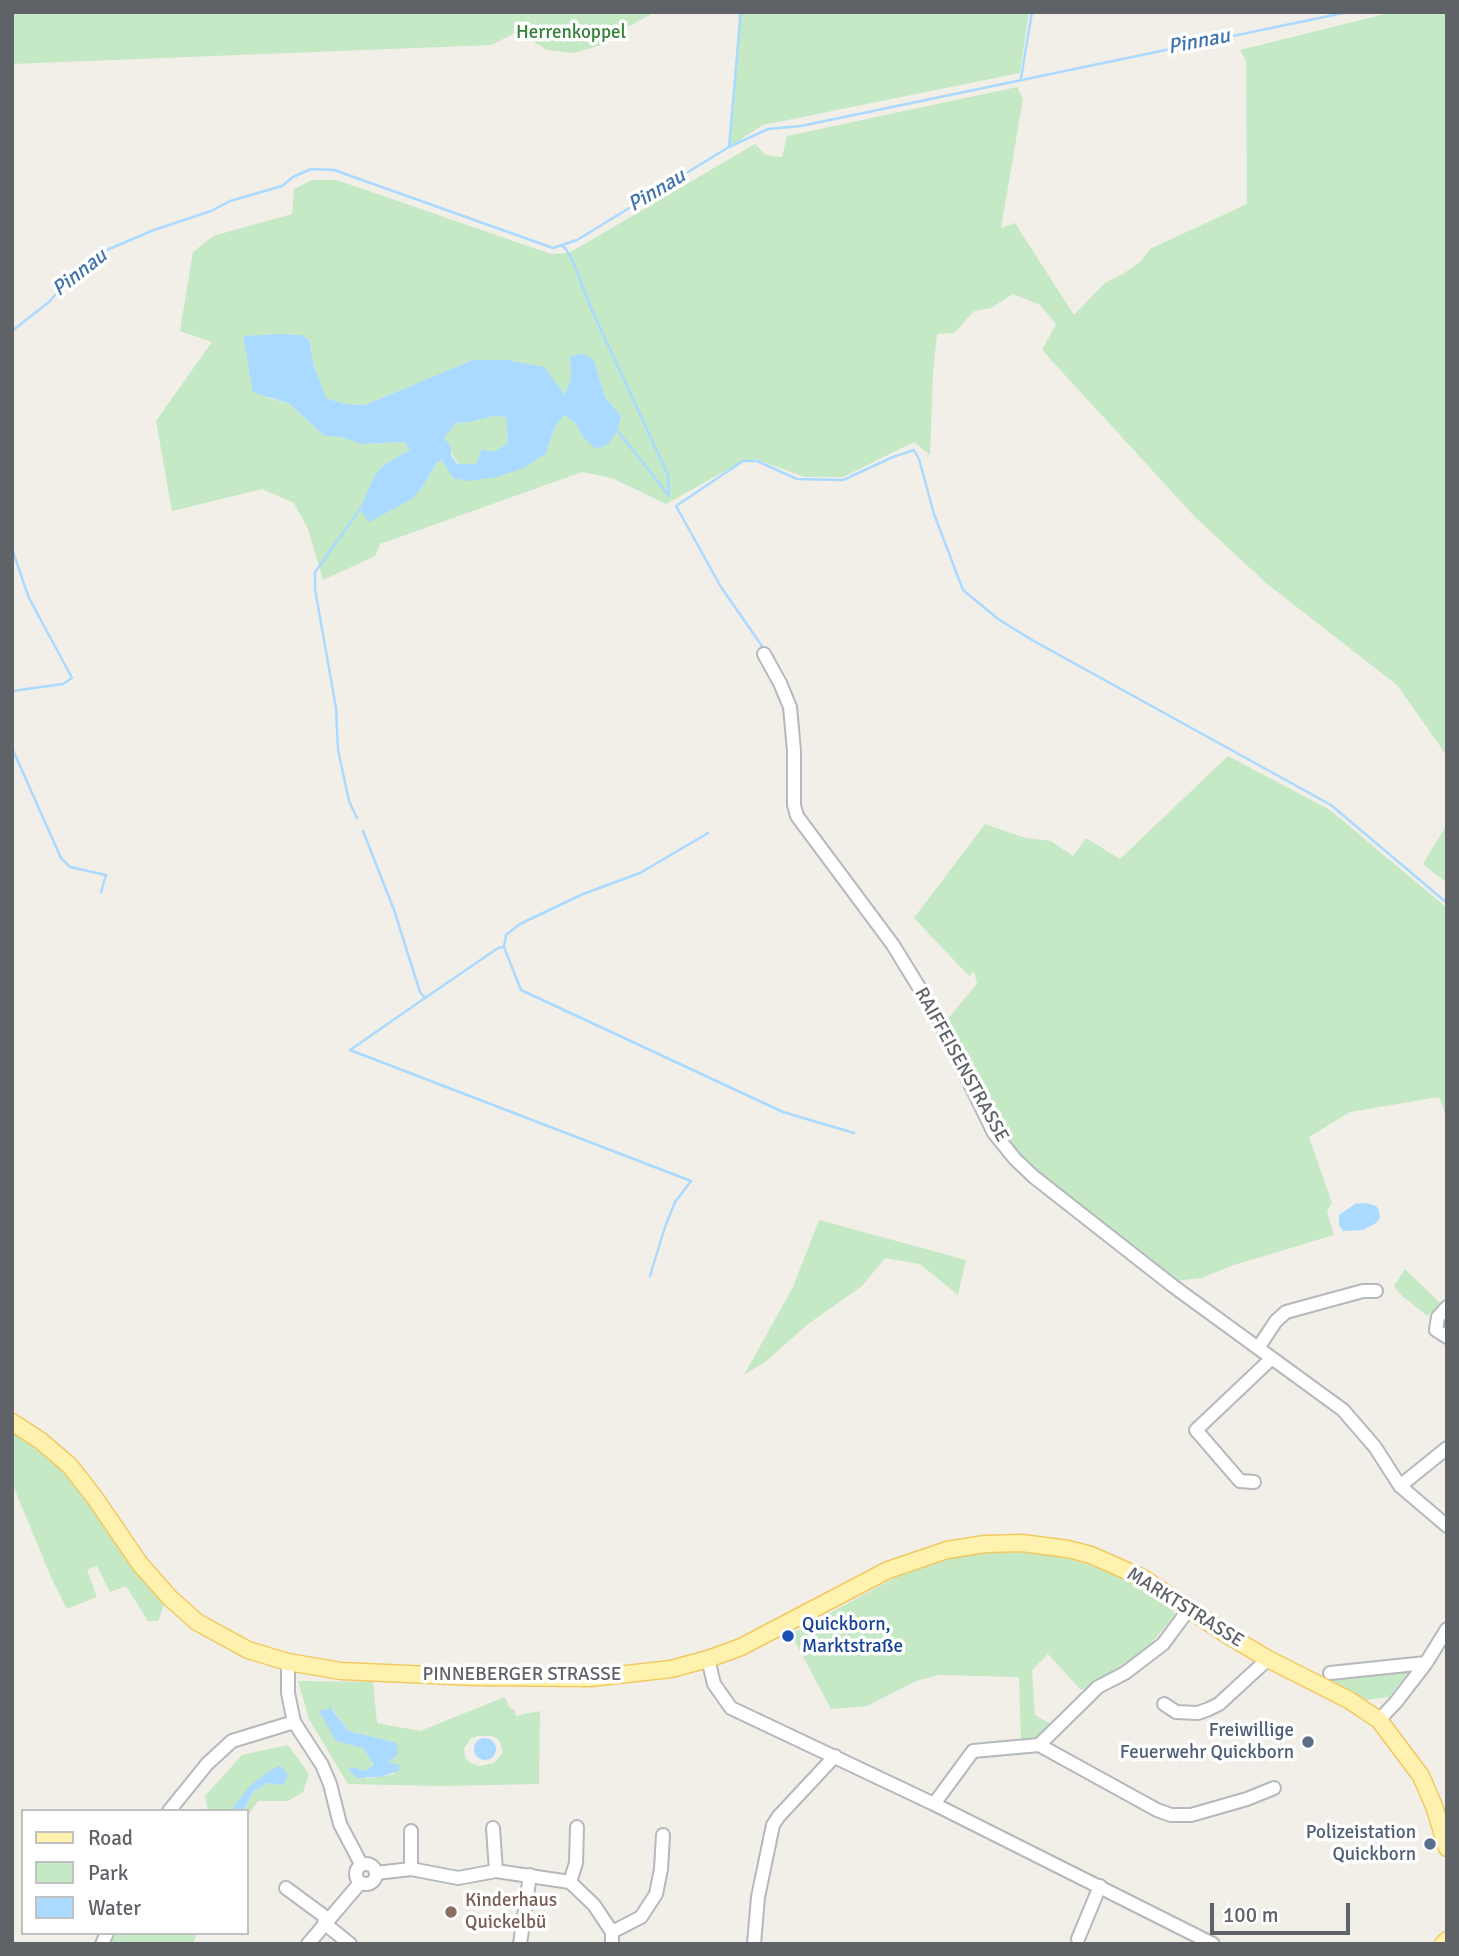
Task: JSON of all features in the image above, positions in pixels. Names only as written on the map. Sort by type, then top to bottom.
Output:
[{"type":"main road","name":"PINNEBERGER STRASSE","points":[[12,1422],[41,1441],[69,1466],[95,1498],[140,1564],[170,1598],[197,1622],[248,1650],[288,1662],[341,1671],[386,1674],[591,1678],[670,1669],[708,1659]]},
{"type":"main road","name":"MARKTSTRASSE","points":[[708,1659],[741,1647],[888,1570],[947,1550],[985,1544],[1022,1543],[1069,1549],[1091,1555],[1143,1578],[1268,1659],[1349,1700],[1379,1720],[1421,1776],[1446,1842]]},
{"type":"main road","points":[[1443,1944],[1447,1940]]},
{"type":"street","name":"RAIFFEISENSTRASSE","points":[[764,654],[790,707],[794,751],[794,805],[797,816],[893,945],[939,1020],[994,1133],[1014,1159],[1173,1286],[1343,1410],[1375,1447],[1401,1486],[1447,1526]]},
{"type":"street","points":[[1258,1348],[1276,1321],[1286,1312],[1363,1291],[1376,1291]]},
{"type":"street","points":[[1447,1307],[1438,1317],[1436,1330],[1447,1337]]},
{"type":"street","points":[[1254,1482],[1240,1481],[1196,1430],[1271,1359]]},
{"type":"street","points":[[1401,1486],[1447,1448]]},
{"type":"street","points":[[1039,1745],[1098,1687],[1125,1673],[1163,1644],[1189,1609]]},
{"type":"street","points":[[1379,1720],[1426,1663],[1447,1629]]},
{"type":"street","points":[[708,1659],[714,1684],[731,1708],[934,1804],[1213,1944]]},
{"type":"street","name":"MARKTSTRASSE","points":[[1164,1704],[1177,1712],[1198,1713],[1209,1709],[1220,1704],[1268,1659]]},
{"type":"street","points":[[288,1662],[288,1693],[294,1722],[322,1765],[330,1784],[340,1824],[361,1864]]},
{"type":"street","points":[[1329,1673],[1426,1663]]},
{"type":"street","points":[[171,1809],[206,1764],[232,1741],[294,1722]]},
{"type":"street","points":[[934,1804],[972,1751],[1039,1745],[1157,1810],[1171,1815],[1191,1815],[1247,1799],[1274,1788]]},
{"type":"street","points":[[754,1944],[758,1897],[773,1825],[835,1756]]},
{"type":"street","points":[[570,1882],[576,1863],[577,1827]]},
{"type":"street","points":[[493,1828],[496,1871]]},
{"type":"street","points":[[411,1831],[411,1869]]},
{"type":"street","points":[[376,1873],[411,1869],[458,1878],[496,1871],[570,1882],[594,1905],[612,1938],[641,1917],[656,1894],[663,1835]]},
{"type":"street","points":[[361,1864],[373,1866],[376,1873],[371,1883],[360,1882],[356,1878],[356,1869],[361,1864]]},
{"type":"street","points":[[520,1944],[530,1875]]},
{"type":"street","points":[[308,1944],[360,1882]]},
{"type":"street","points":[[1078,1939],[1100,1886]]},
{"type":"street","points":[[286,1888],[350,1944]]},
{"type":"green space","name":"Herrenkoppel","points":[[12,12],[655,12],[620,31],[605,44],[573,53],[547,50],[531,40],[513,34],[491,45],[12,64]]},
{"type":"green space","points":[[739,12],[1029,12],[1020,73],[763,125],[729,147]]},
{"type":"green space","points":[[1393,12],[1447,12],[1447,756],[1397,685],[1266,583],[1195,517],[1042,350],[1056,324],[1040,305],[1013,294],[991,308],[974,311],[954,333],[937,334],[930,455],[914,442],[843,477],[805,477],[755,459],[743,461],[666,504],[612,478],[582,472],[380,544],[375,556],[323,580],[308,529],[294,503],[262,489],[172,511],[156,421],[212,342],[180,331],[193,252],[213,236],[292,214],[294,189],[312,180],[337,180],[551,254],[569,253],[755,144],[766,155],[782,157],[787,136],[1017,87],[1023,99],[1001,228],[1015,223],[1074,315],[1105,283],[1141,261],[1150,249],[1247,204],[1246,61],[1240,50]],"holes":[[[301,335],[309,340],[314,366],[326,398],[344,404],[365,405],[473,360],[565,395],[571,378],[570,357],[594,360],[605,397],[621,416],[583,437],[575,423],[564,415],[555,427],[546,453],[454,478],[443,460],[436,464],[412,499],[393,508],[360,509],[375,474],[384,465],[411,450],[405,442],[362,444],[341,437],[324,436],[290,404],[268,398],[249,368],[243,336]]]},
{"type":"green space","points":[[493,416],[506,417],[508,443],[476,464],[458,464],[443,438],[456,423]]},
{"type":"green space","points":[[1228,756],[1330,810],[1447,908],[1447,1118],[1439,1097],[1350,1112],[1309,1137],[1332,1203],[1327,1212],[1334,1235],[1234,1265],[1201,1278],[1175,1281],[1022,1158],[986,1103],[945,1022],[977,984],[974,971],[969,976],[914,918],[985,824],[1025,838],[1051,841],[1073,856],[1086,838],[1120,859]]},
{"type":"green space","points":[[1447,813],[1447,883],[1423,864],[1446,826]]},
{"type":"green space","points":[[819,1220],[966,1260],[958,1295],[920,1264],[885,1258],[862,1286],[808,1324],[765,1362],[744,1375],[793,1287]]},
{"type":"green space","points":[[1405,1269],[1440,1303],[1428,1316],[1402,1296],[1394,1286]]},
{"type":"green space","points":[[12,1430],[55,1459],[93,1505],[165,1603],[158,1621],[148,1621],[126,1586],[110,1592],[97,1566],[87,1570],[97,1597],[67,1609],[12,1483]]},
{"type":"green space","points":[[1007,1551],[1056,1556],[1106,1569],[1167,1602],[1175,1614],[1136,1663],[1081,1690],[1048,1654],[1032,1670],[1035,1715],[1053,1725],[1037,1741],[1021,1742],[1019,1677],[938,1675],[916,1681],[867,1706],[831,1709],[791,1634],[917,1566],[964,1552]]},
{"type":"green space","points":[[1409,1672],[1389,1697],[1366,1700],[1329,1679]]},
{"type":"green space","points":[[298,1681],[373,1682],[377,1723],[420,1731],[505,1697],[516,1716],[540,1711],[539,1784],[348,1784],[309,1719]],"holes":[[[332,1708],[349,1731],[397,1743],[387,1762],[395,1774],[367,1779],[354,1767],[365,1771],[374,1765],[363,1748],[336,1741]],[[492,1736],[499,1740],[503,1752],[494,1763],[479,1766],[470,1763],[465,1757],[464,1749],[471,1738]]]},
{"type":"green space","points":[[288,1745],[309,1774],[303,1792],[288,1801],[258,1801],[248,1816],[248,1809],[244,1809],[253,1792],[267,1783],[278,1785],[269,1771],[250,1787],[234,1809],[208,1809],[205,1796],[242,1755]]},
{"type":"green space","points":[[115,1935],[197,1935],[192,1944],[110,1944]]},
{"type":"water","points":[[301,335],[309,340],[314,366],[326,398],[344,404],[365,405],[473,360],[507,360],[544,367],[565,395],[571,378],[570,357],[582,353],[594,360],[605,397],[621,416],[609,444],[596,449],[583,437],[575,423],[564,415],[555,427],[546,453],[524,468],[496,477],[469,481],[453,478],[442,460],[436,464],[412,499],[369,522],[360,509],[375,474],[384,465],[410,450],[405,442],[362,444],[341,437],[324,436],[290,404],[253,392],[243,336]],"holes":[[[493,416],[506,417],[508,443],[494,452],[482,449],[476,464],[457,464],[451,455],[451,447],[444,438],[456,423]]]},
{"type":"water","points":[[1366,1203],[1379,1210],[1380,1218],[1376,1223],[1363,1230],[1343,1231],[1339,1225],[1339,1215],[1355,1204]]},
{"type":"water","points":[[331,1708],[349,1731],[397,1743],[398,1754],[388,1762],[399,1765],[399,1771],[380,1777],[357,1778],[348,1770],[354,1767],[365,1771],[374,1765],[363,1748],[336,1741],[319,1711]]},
{"type":"water","points":[[485,1738],[493,1741],[496,1749],[493,1757],[485,1760],[477,1757],[474,1749],[477,1741]]},
{"type":"water","points":[[279,1766],[285,1770],[288,1776],[285,1783],[267,1783],[253,1792],[244,1809],[234,1809],[250,1786]]},
{"type":"waterway","points":[[729,147],[741,12]]},
{"type":"waterway","points":[[1021,78],[1032,12]]},
{"type":"waterway","name":"Pinnau","points":[[12,331],[49,302],[72,275],[109,249],[211,211],[230,201],[282,186],[293,177],[311,169],[334,170],[553,248],[577,240],[729,147],[768,129],[801,126],[1348,12]]},
{"type":"waterway","points":[[561,245],[573,261],[590,306],[668,475],[669,496]]},
{"type":"waterway","points":[[617,430],[669,496]]},
{"type":"waterway","points":[[764,649],[721,587],[676,506],[743,461],[757,461],[797,479],[843,480],[914,450],[934,514],[963,590],[998,619],[1032,640],[1331,805],[1447,903]]},
{"type":"waterway","points":[[357,818],[349,801],[338,750],[336,708],[315,589],[315,572],[360,509]]},
{"type":"waterway","points":[[12,549],[29,598],[72,678],[63,684],[12,691]]},
{"type":"waterway","points":[[12,748],[61,858],[70,867],[106,875],[101,892]]},
{"type":"waterway","points":[[363,831],[394,910],[420,992],[425,998],[350,1050],[691,1181],[675,1202],[650,1276]]},
{"type":"waterway","points":[[504,947],[506,935],[520,924],[583,894],[640,873],[708,833]]},
{"type":"waterway","points":[[425,998],[498,948],[504,947],[521,990],[783,1112],[854,1133]]},
{"type":"place","name":"Quickborn, Marktstraße","points":[[788,1636]]},
{"type":"place","name":"Freiwillige Feuerwehr Quickborn","points":[[1308,1742]]},
{"type":"place","name":"Polizeistation Quickborn","points":[[1430,1844]]},
{"type":"place","name":"Kinderhaus Quickelbü","points":[[451,1912]]}]
